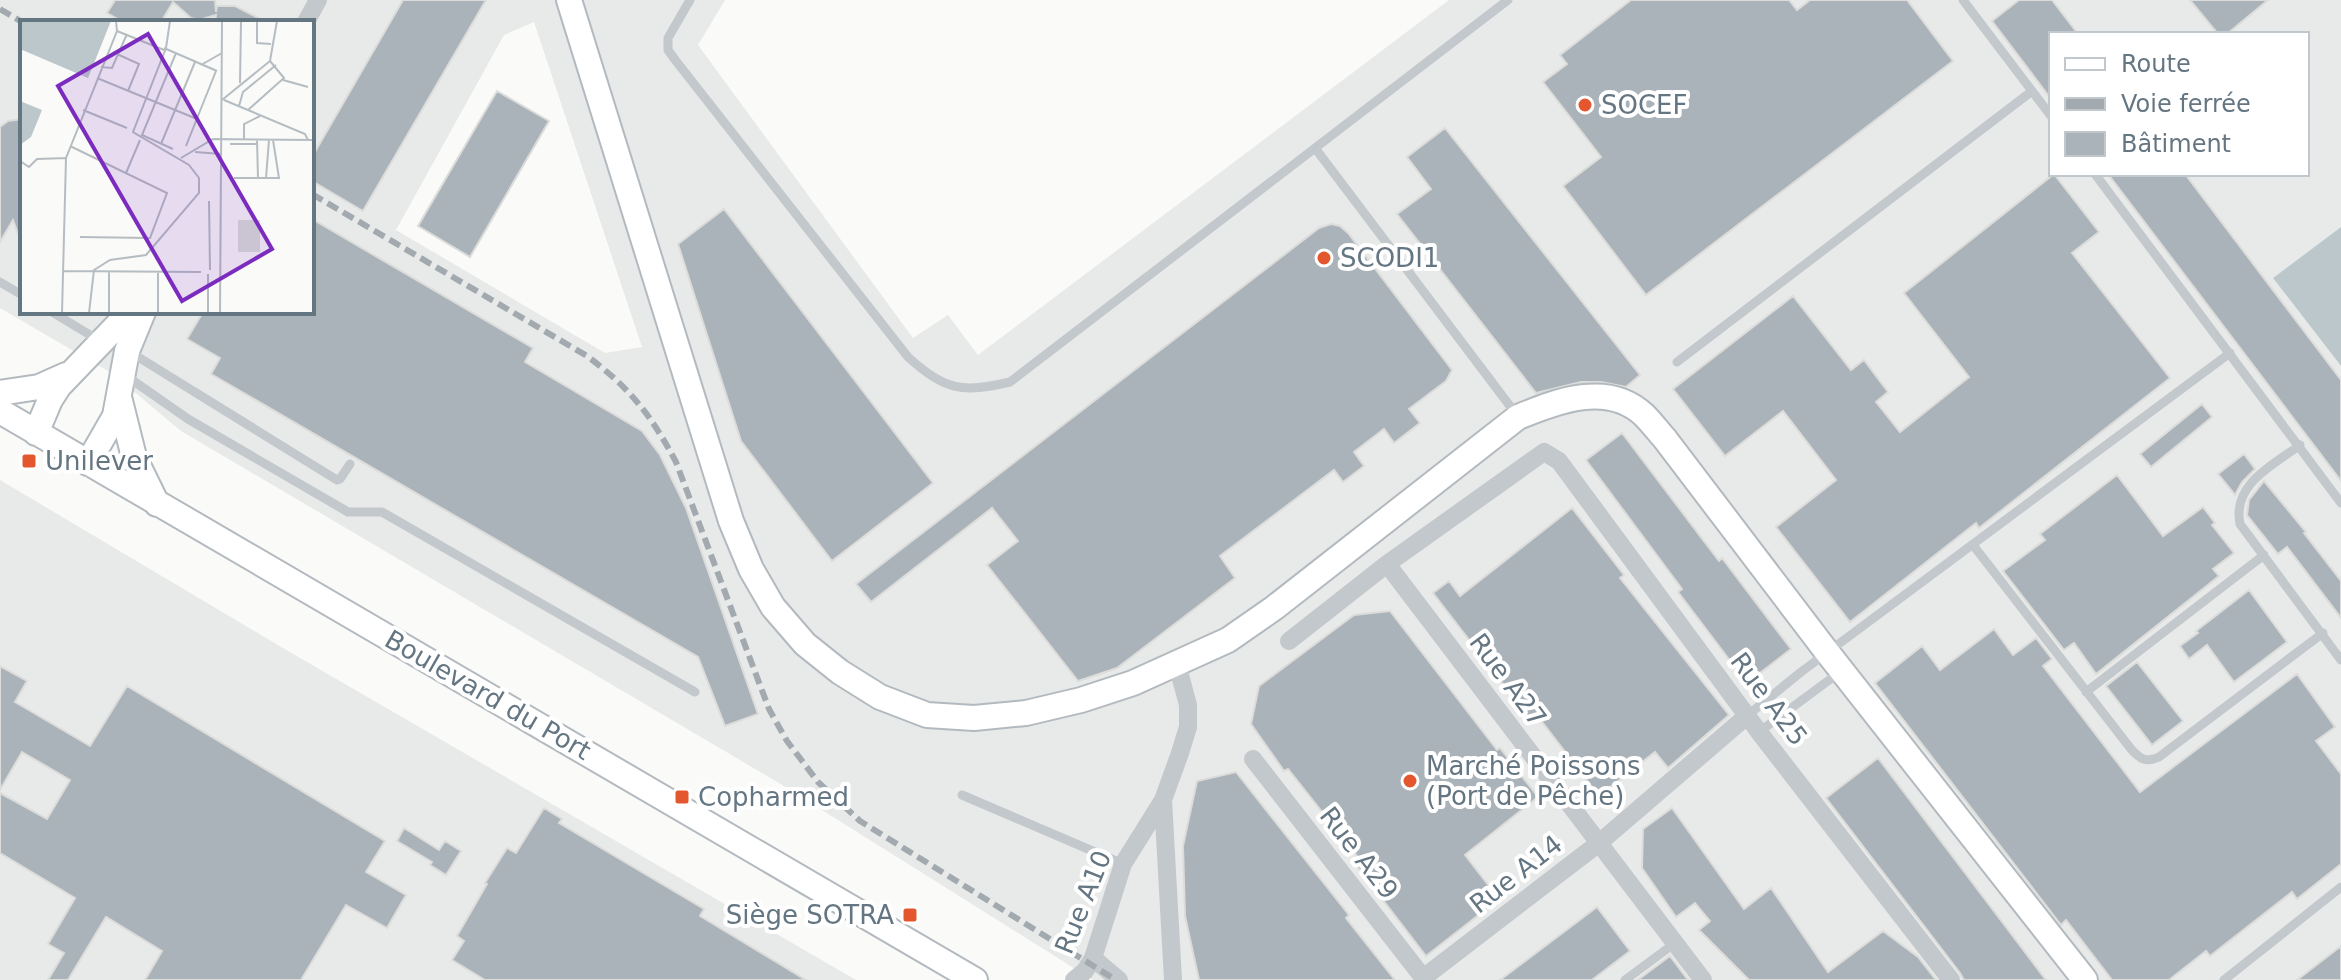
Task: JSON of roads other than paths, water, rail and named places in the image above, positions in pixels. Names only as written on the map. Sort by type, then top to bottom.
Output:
[{"type":"street","points":[[307,20],[318,0]]},
{"type":"street","points":[[569,0],[731,521],[751,569],[773,607],[805,644],[840,672],[880,697],[927,715],[974,718],[1026,713],[1133,683],[1228,640],[1274,608],[1518,417],[1552,403],[1586,396],[1616,400],[1642,413],[1665,439],[1835,662],[2085,980]]},
{"type":"street","points":[[36,433],[59,386],[128,314]]},
{"type":"street","points":[[88,463],[115,416],[125,362],[142,314]]},
{"type":"street","points":[[0,393],[39,387],[72,372]]},
{"type":"street","points":[[119,399],[134,457],[157,504]]},
{"type":"street","name":"Boulevard du Port","points":[[0,411],[975,980]]},
{"type":"street","name":"Rue A25","points":[[1387,564],[1544,452],[1559,461],[1759,732],[1951,980]]},
{"type":"street","points":[[1289,641],[1387,564]]},
{"type":"street","name":"Rue A27","points":[[1387,564],[1703,980]]},
{"type":"street","name":"Rue A10","points":[[1074,980],[1085,971],[1093,958],[1123,864],[1163,800],[1188,727],[1188,705],[1177,664]]},
{"type":"street","name":"Rue A14","points":[[1424,979],[1599,843],[1748,715]]},
{"type":"street","name":"Rue A29","points":[[1253,759],[1424,979]]},
{"type":"street","name":"Rue A10","points":[[1163,800],[1173,980]]},
{"type":"street","points":[[1093,958],[1119,980]]},
{"type":"lane","points":[[690,0],[668,38],[668,50],[676,61],[898,346],[920,368],[952,387],[979,389],[1010,382],[1508,0]]},
{"type":"lane","points":[[1963,0],[2049,113]]},
{"type":"lane","points":[[1677,362],[2032,91]]},
{"type":"lane","points":[[1315,148],[1518,417]]},
{"type":"lane","points":[[2097,176],[2341,503]]},
{"type":"lane","points":[[0,282],[20,294]]},
{"type":"lane","points":[[55,314],[102,341]]},
{"type":"lane","points":[[1759,732],[1835,662],[1973,545],[2230,353]]},
{"type":"lane","points":[[125,362],[337,480],[350,464]]},
{"type":"lane","points":[[125,362],[188,419],[348,512],[382,512],[695,692]]},
{"type":"lane","points":[[2300,445],[2247,486],[2238,510],[2240,524],[2341,660]]},
{"type":"lane","points":[[1973,545],[2142,760],[2159,757],[2323,633]]},
{"type":"lane","points":[[2086,692],[2264,555]]},
{"type":"lane","points":[[1748,715],[1835,662]]},
{"type":"lane","points":[[962,795],[1123,864]]},
{"type":"lane","points":[[2224,980],[2341,887]]},
{"type":"lane","points":[[1625,980],[1675,943]]},
{"type":"railway","points":[[0,9],[20,21]]},
{"type":"railway","points":[[314,195],[587,356],[616,379],[648,416],[676,462],[769,709],[787,741],[818,782],[860,821],[1116,980]]},
{"type":"place","name":"SOCEF","points":[[1585,105]]},
{"type":"place","name":"SCODI1","points":[[1324,258]]},
{"type":"place","name":"Unilever","points":[[29,461]]},
{"type":"place","name":"Marché Poissons (Port de Pêche)","points":[[1410,781]]},
{"type":"place","name":"Copharmed","points":[[682,797]]},
{"type":"place","name":"Siège SOTRA","points":[[910,915]]}]
